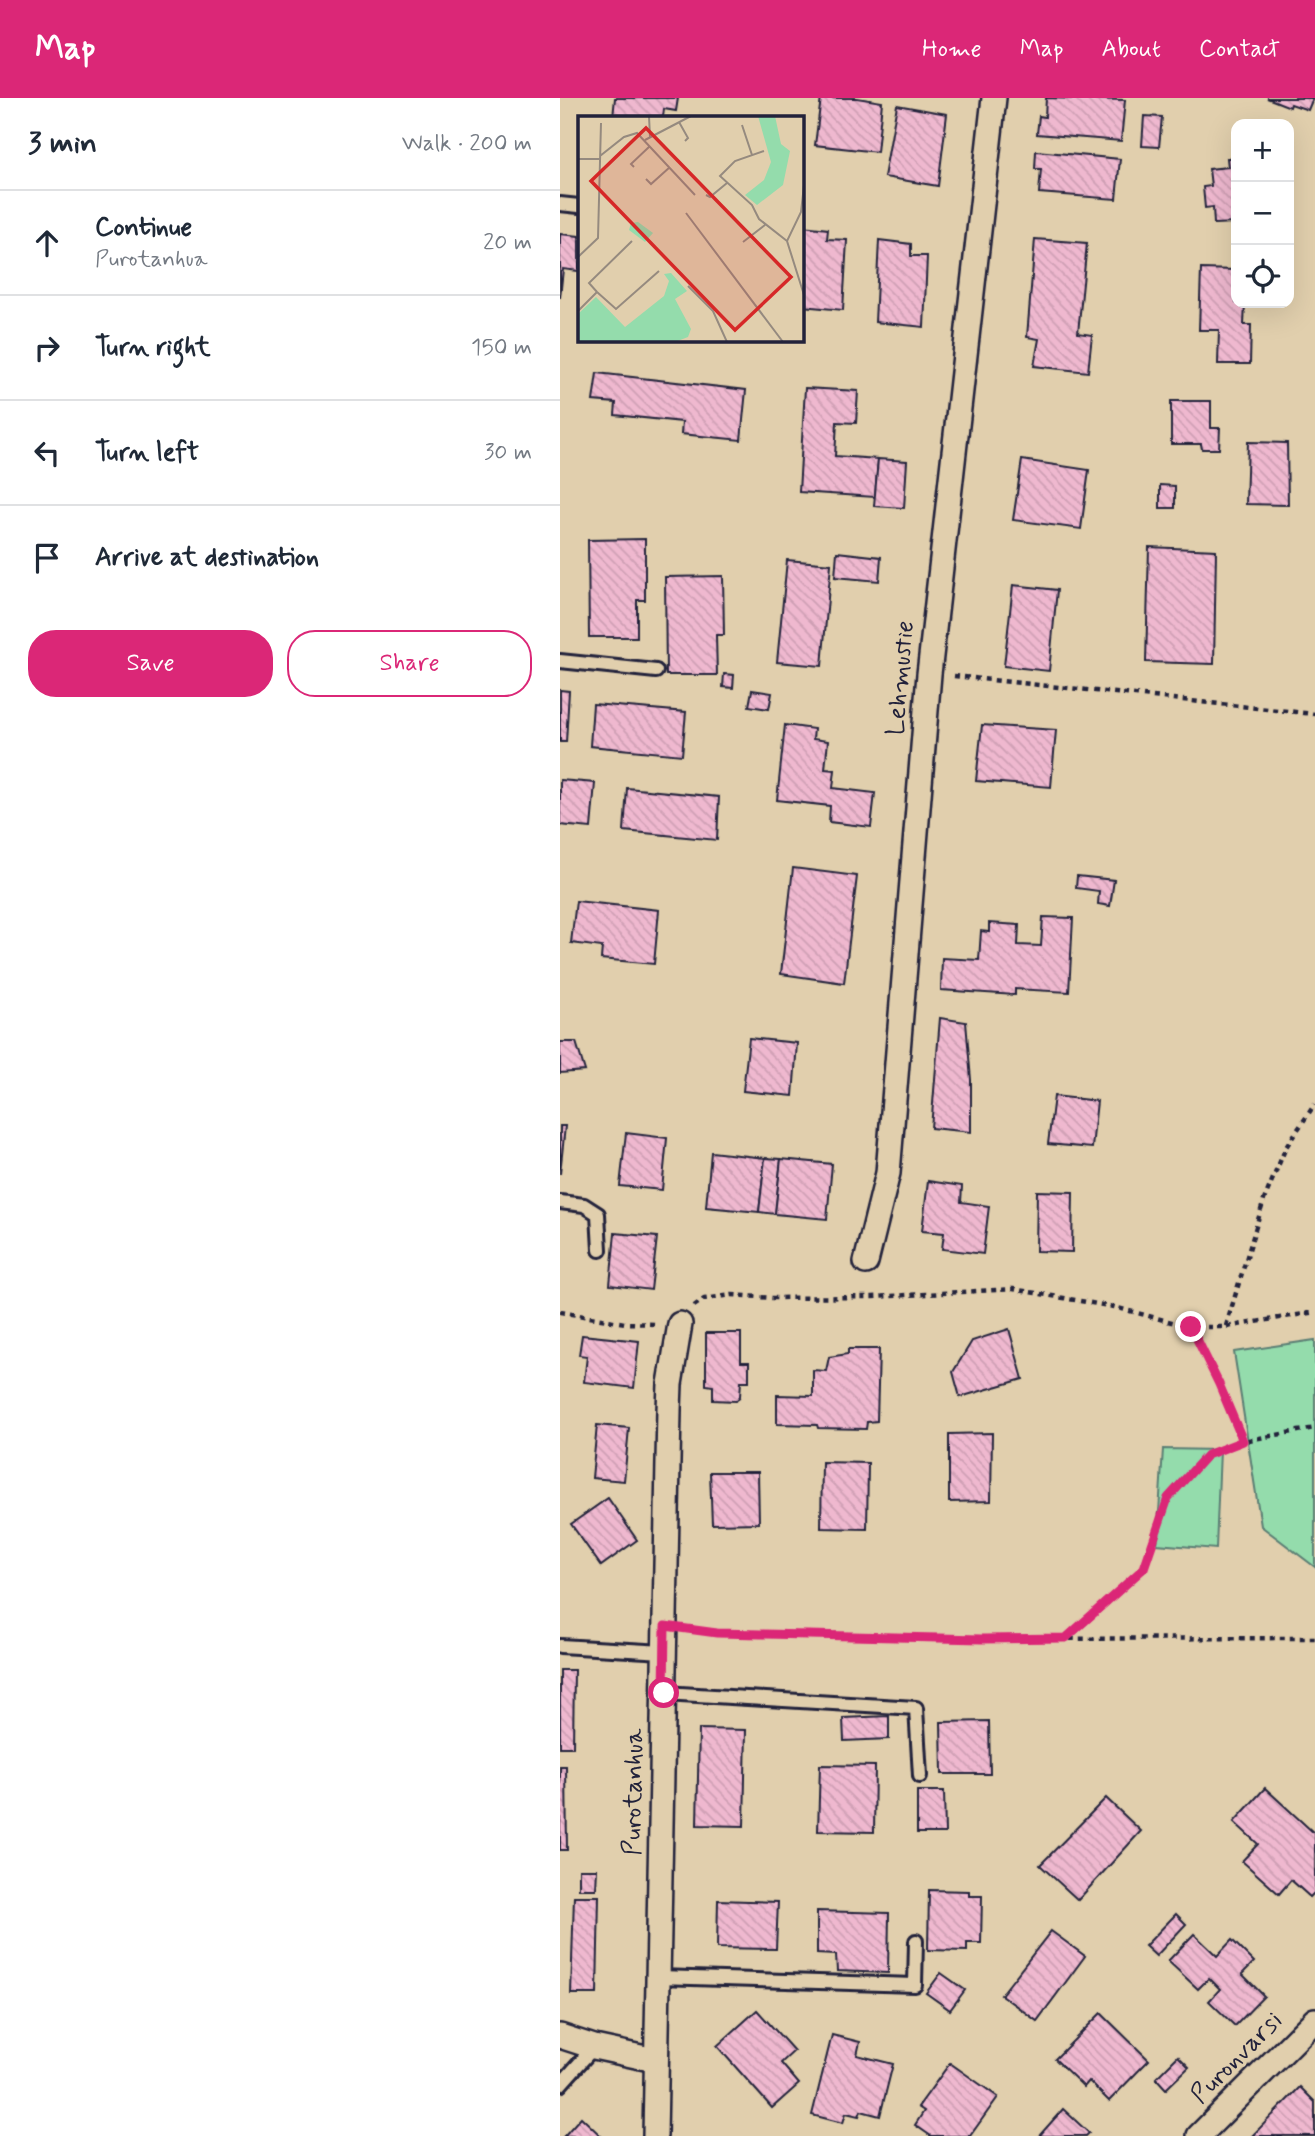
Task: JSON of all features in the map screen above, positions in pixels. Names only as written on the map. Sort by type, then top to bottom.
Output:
[{"type":"street","name":"Lehmustie","points":[[866,1262],[888,1173],[929,674],[994,98]]},
{"type":"street","name":"Purotanhua","points":[[655,2136],[669,1397],[680,1324]]},
{"type":"street","name":"Puronvarsi","points":[[1199,2136],[1315,2020]]},
{"type":"street","points":[[560,2036],[594,2047],[655,2060]]},
{"type":"lane","points":[[560,204],[578,206]]},
{"type":"lane","points":[[560,661],[656,671]]},
{"type":"lane","points":[[560,1202],[584,1205],[598,1214],[600,1250]]},
{"type":"lane","points":[[560,1646],[664,1652]]},
{"type":"lane","points":[[664,1693],[916,1707],[920,1776]]},
{"type":"lane","points":[[659,1977],[915,1985],[916,1941]]},
{"type":"lane","points":[[560,2085],[594,2047]]},
{"type":"path","points":[[929,674],[1315,714]]},
{"type":"path","points":[[1226,1327],[1264,1200],[1286,1147],[1315,1104]]},
{"type":"path","points":[[560,1312],[625,1323],[680,1324],[689,1309],[704,1299],[732,1295],[774,1298],[873,1297],[1013,1289],[1114,1307],[1191,1327],[1226,1327],[1315,1311]]},
{"type":"path","points":[[1191,1327],[1243,1441]]},
{"type":"path","points":[[1066,1638],[1144,1568],[1168,1498],[1207,1455],[1243,1441],[1315,1428]]},
{"type":"path","points":[[665,1626],[717,1633],[982,1639],[1315,1639]]},
{"type":"green space","points":[[1315,1340],[1315,1567],[1261,1526],[1234,1352]]},
{"type":"green space","points":[[1163,1449],[1220,1450],[1216,1549],[1157,1544]]},
{"type":"building","points":[[615,98],[678,98],[676,111],[664,109],[663,116],[613,116]]},
{"type":"building","points":[[821,98],[857,98],[882,102],[877,152],[815,145]]},
{"type":"building","points":[[1046,98],[1125,100],[1121,141],[1037,134],[1039,116],[1045,117]]},
{"type":"building","points":[[1267,98],[1313,98],[1308,110],[1291,104],[1290,107]]},
{"type":"building","points":[[897,105],[947,114],[938,186],[884,177]]},
{"type":"building","points":[[1144,116],[1162,117],[1159,147],[1142,146]]},
{"type":"building","points":[[1036,151],[1120,159],[1116,199],[1039,193],[1041,169],[1035,169]]},
{"type":"building","points":[[1227,158],[1231,158],[1231,223],[1214,224],[1213,207],[1205,208],[1203,187],[1211,186],[1209,169],[1228,167]]},
{"type":"building","points":[[803,226],[828,229],[827,239],[847,240],[843,310],[803,306]]},
{"type":"building","points":[[560,234],[578,236],[578,271],[563,269],[560,298]]},
{"type":"building","points":[[1035,239],[1087,243],[1078,333],[1092,335],[1088,372],[1034,366],[1039,339],[1027,337]]},
{"type":"building","points":[[879,240],[911,244],[911,256],[927,256],[924,327],[875,322]]},
{"type":"building","points":[[1201,269],[1231,270],[1231,308],[1245,308],[1244,325],[1251,325],[1250,364],[1218,364],[1219,330],[1199,330]]},
{"type":"building","points":[[597,373],[746,390],[741,440],[681,434],[682,422],[615,415],[616,403],[593,401]]},
{"type":"building","points":[[805,388],[858,391],[856,423],[837,422],[835,456],[878,459],[875,497],[799,492]]},
{"type":"building","points":[[1171,401],[1211,401],[1211,428],[1220,428],[1219,449],[1202,449],[1201,444],[1171,444]]},
{"type":"building","points":[[1248,442],[1287,443],[1288,505],[1246,504]]},
{"type":"building","points":[[878,459],[907,461],[904,508],[874,506]]},
{"type":"building","points":[[1022,460],[1089,470],[1081,529],[1013,520]]},
{"type":"building","points":[[1160,485],[1175,486],[1175,508],[1160,508]]},
{"type":"building","points":[[645,539],[645,600],[637,600],[637,637],[589,637],[588,540]]},
{"type":"building","points":[[1149,547],[1216,550],[1214,664],[1146,662]]},
{"type":"building","points":[[837,552],[881,557],[879,581],[835,577]]},
{"type":"building","points":[[787,560],[831,564],[822,666],[777,662]]},
{"type":"building","points":[[723,576],[724,635],[716,635],[717,675],[666,675],[665,577]]},
{"type":"building","points":[[1013,585],[1057,590],[1049,671],[1004,666]]},
{"type":"building","points":[[724,674],[734,675],[733,688],[723,687]]},
{"type":"building","points":[[560,690],[569,691],[566,742],[560,742]]},
{"type":"building","points":[[752,690],[772,693],[769,709],[749,706]]},
{"type":"building","points":[[593,704],[686,712],[682,755],[590,746]]},
{"type":"building","points":[[785,725],[814,729],[813,739],[828,741],[825,769],[835,770],[833,788],[875,793],[871,827],[829,822],[830,806],[777,800]]},
{"type":"building","points":[[982,725],[1056,730],[1051,787],[976,781]]},
{"type":"building","points":[[560,780],[595,783],[591,828],[560,825]]},
{"type":"building","points":[[627,788],[719,797],[717,840],[624,831]]},
{"type":"building","points":[[793,868],[857,876],[844,983],[781,974]]},
{"type":"building","points":[[1077,876],[1114,880],[1110,906],[1098,904],[1099,891],[1076,888]]},
{"type":"building","points":[[576,901],[659,910],[654,964],[601,959],[602,947],[571,943]]},
{"type":"building","points":[[1043,917],[1073,918],[1069,992],[1015,989],[1015,995],[941,990],[942,958],[979,960],[981,931],[989,932],[989,923],[1019,925],[1018,945],[1041,946]]},
{"type":"building","points":[[940,1018],[966,1022],[971,1080],[971,1132],[931,1128]]},
{"type":"building","points":[[749,1038],[797,1043],[793,1096],[743,1091]]},
{"type":"building","points":[[560,1042],[576,1042],[585,1071],[560,1073]]},
{"type":"building","points":[[1054,1096],[1097,1101],[1092,1148],[1048,1144]]},
{"type":"building","points":[[560,1126],[565,1126],[560,1174]]},
{"type":"building","points":[[626,1133],[667,1138],[662,1190],[620,1186]]},
{"type":"building","points":[[711,1152],[765,1158],[759,1212],[706,1207]]},
{"type":"building","points":[[765,1158],[781,1159],[775,1214],[759,1212]]},
{"type":"building","points":[[781,1159],[832,1164],[827,1219],[775,1214]]},
{"type":"building","points":[[928,1181],[962,1186],[961,1202],[989,1206],[983,1254],[942,1249],[944,1233],[922,1231]]},
{"type":"building","points":[[1037,1191],[1073,1192],[1072,1252],[1036,1251]]},
{"type":"building","points":[[615,1233],[657,1237],[651,1290],[610,1285]]},
{"type":"building","points":[[1009,1329],[1023,1379],[960,1397],[953,1372],[972,1341]]},
{"type":"building","points":[[706,1333],[741,1333],[741,1362],[749,1362],[749,1381],[741,1381],[740,1396],[736,1401],[713,1400],[713,1386],[706,1385]]},
{"type":"building","points":[[582,1335],[639,1341],[634,1388],[584,1382],[587,1356],[579,1355]]},
{"type":"building","points":[[848,1349],[879,1349],[877,1421],[867,1422],[866,1429],[777,1424],[777,1395],[813,1396],[813,1370],[826,1371],[829,1357],[848,1354]]},
{"type":"building","points":[[597,1425],[629,1428],[624,1481],[592,1478]]},
{"type":"building","points":[[992,1433],[991,1501],[949,1502],[949,1434]]},
{"type":"building","points":[[822,1462],[868,1463],[867,1529],[821,1528]]},
{"type":"building","points":[[710,1472],[758,1472],[759,1523],[712,1524]]},
{"type":"building","points":[[608,1498],[637,1540],[601,1566],[571,1524]]},
{"type":"building","points":[[560,1670],[574,1670],[573,1747],[560,1747]]},
{"type":"building","points":[[889,1716],[889,1739],[844,1741],[843,1718]]},
{"type":"building","points":[[989,1721],[990,1774],[942,1774],[941,1722]]},
{"type":"building","points":[[699,1729],[746,1730],[744,1826],[697,1825]]},
{"type":"building","points":[[820,1765],[875,1766],[874,1832],[818,1831]]},
{"type":"building","points":[[560,1766],[566,1766],[567,1850],[560,1850]]},
{"type":"building","points":[[1265,1788],[1315,1834],[1315,1892],[1310,1897],[1291,1880],[1279,1894],[1242,1861],[1258,1844],[1234,1822]]},
{"type":"building","points":[[917,1791],[944,1791],[945,1833],[917,1833]]},
{"type":"building","points":[[1106,1798],[1141,1831],[1078,1900],[1040,1865]]},
{"type":"building","points":[[579,1869],[597,1869],[596,1889],[579,1889]]},
{"type":"building","points":[[929,1890],[969,1891],[969,1896],[982,1896],[981,1943],[967,1943],[967,1951],[928,1950]]},
{"type":"building","points":[[574,1896],[599,1896],[597,1994],[571,1994]]},
{"type":"building","points":[[718,1900],[778,1902],[776,1949],[717,1948]]},
{"type":"building","points":[[817,1911],[889,1913],[888,1973],[837,1971],[836,1955],[817,1954]]},
{"type":"building","points":[[1176,1914],[1186,1924],[1156,1956],[1145,1946]]},
{"type":"building","points":[[1051,1931],[1085,1956],[1037,2021],[1001,1995]]},
{"type":"building","points":[[1194,1934],[1217,1956],[1232,1940],[1254,1962],[1242,1974],[1264,1996],[1235,2026],[1209,2001],[1220,1989],[1209,1978],[1198,1989],[1168,1961]]},
{"type":"building","points":[[941,1973],[965,1990],[950,2010],[926,1993]]},
{"type":"building","points":[[757,2010],[794,2051],[781,2063],[799,2084],[772,2108],[717,2046]]},
{"type":"building","points":[[1101,2013],[1149,2060],[1109,2101],[1089,2081],[1084,2087],[1055,2059]]},
{"type":"building","points":[[832,2035],[860,2042],[857,2055],[893,2064],[880,2116],[861,2111],[859,2116],[846,2113],[843,2123],[812,2115]]},
{"type":"building","points":[[1178,2056],[1189,2067],[1166,2089],[1156,2078]]},
{"type":"building","points":[[950,2063],[998,2097],[970,2136],[931,2136],[915,2125],[924,2111],[918,2107]]},
{"type":"building","points":[[1300,2087],[1315,2102],[1315,2136],[1252,2136]]},
{"type":"building","points":[[1063,2109],[1089,2133],[1086,2136],[1039,2136]]},
{"type":"building","points":[[581,2117],[601,2136],[564,2136]]},
{"type":"route","points":[[664,1693],[665,1626],[717,1633],[982,1639],[1066,1638],[1144,1568],[1168,1498],[1207,1455],[1243,1441],[1191,1327]]}]
